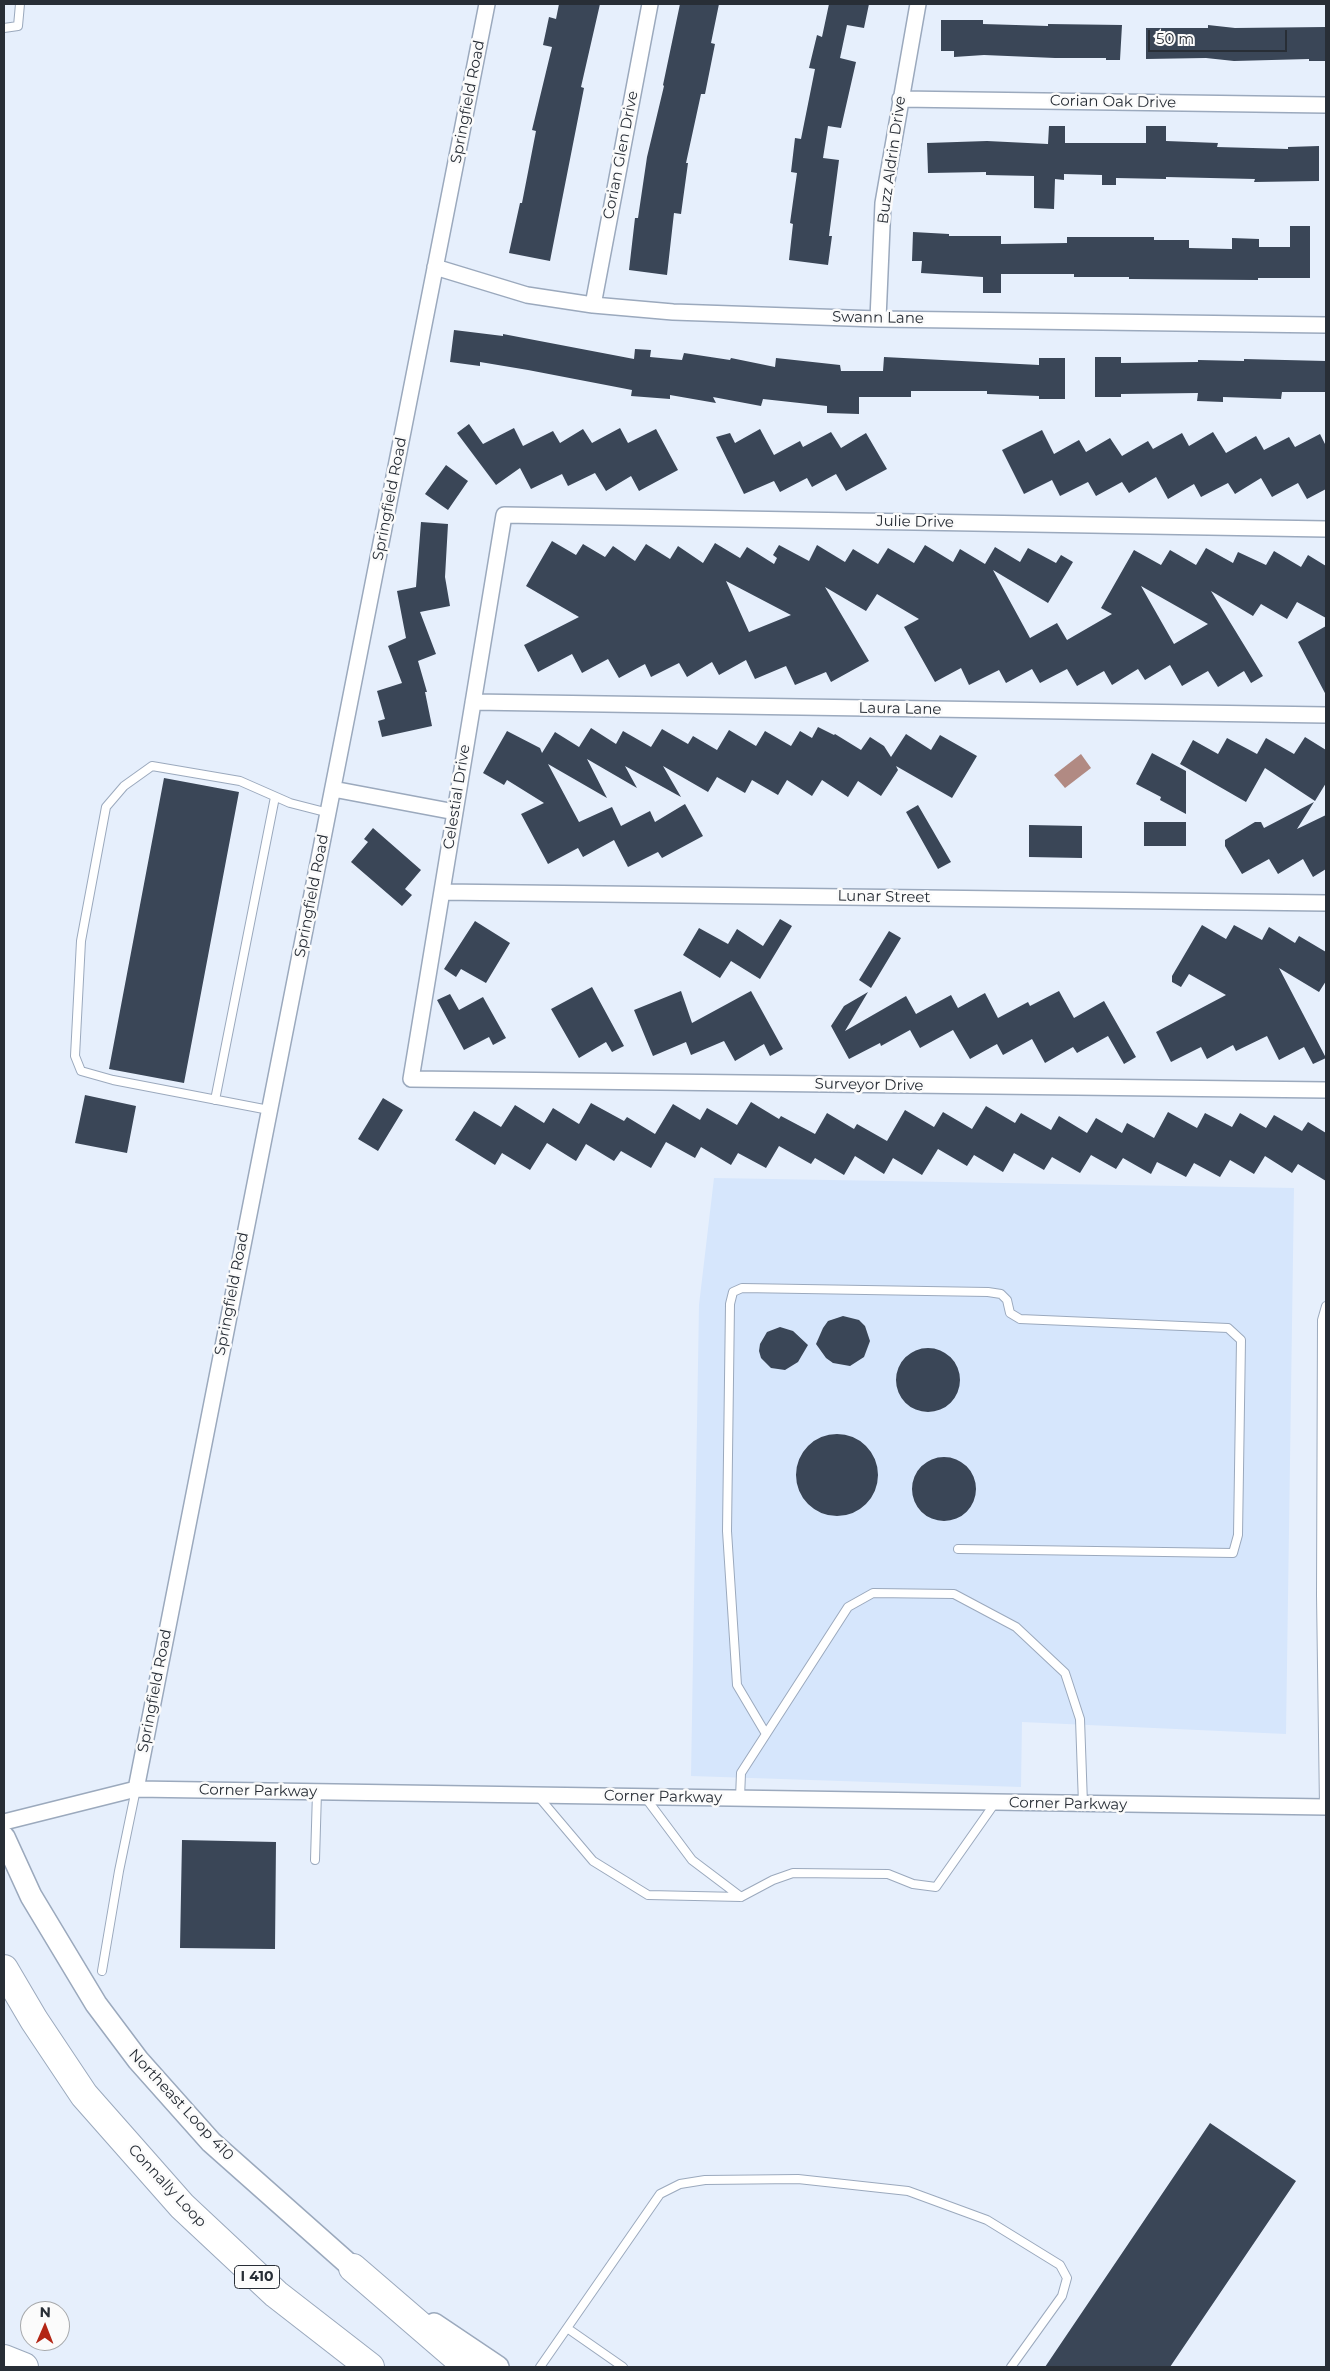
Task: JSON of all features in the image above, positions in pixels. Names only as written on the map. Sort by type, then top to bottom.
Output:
[{"type":"highway","name":"Connally Loop","points":[[4,1969],[34,2020],[84,2095],[182,2206],[276,2294],[370,2367]]},
{"type":"highway","points":[[353,2268],[468,2367]]},
{"type":"highway","points":[[4,2359],[24,2367]]},
{"type":"main road","name":"Northeast Loop 410","points":[[4,1837],[32,1896],[96,2004],[138,2060],[211,2142],[353,2268],[498,2367]]},
{"type":"street","name":"Springfield Road","points":[[136,1789],[487,4]]},
{"type":"street","name":"Corian Glen Drive","points":[[593,305],[650,4]]},
{"type":"street","name":"Buzz Aldrin Drive","points":[[878,319],[883,203],[918,4]]},
{"type":"street","name":"Corian Oak Drive","points":[[900,99],[1326,105]]},
{"type":"street","name":"Swann Lane","points":[[435,268],[527,295],[593,305],[673,312],[878,319],[1326,325]]},
{"type":"street","name":"Julie Drive","points":[[504,515],[1326,528]]},
{"type":"street","name":"Celestial Drive","points":[[411,1079],[504,515]]},
{"type":"street","name":"Laura Lane","points":[[473,702],[1326,715]]},
{"type":"street","points":[[333,789],[455,812]]},
{"type":"street","name":"Lunar Street","points":[[442,892],[1326,903]]},
{"type":"street","name":"Surveyor Drive","points":[[411,1079],[1326,1090]]},
{"type":"street","name":"Corner Parkway","points":[[4,1822],[136,1789],[1325,1807]]},
{"type":"lane","points":[[4,28],[18,26],[20,4]]},
{"type":"lane","points":[[269,1110],[113,1080],[81,1071],[75,1056],[81,941],[106,807],[124,786],[152,766],[240,781],[290,803],[329,813]]},
{"type":"lane","points":[[216,1100],[275,797]]},
{"type":"lane","points":[[766,1734],[737,1685],[727,1531],[730,1304],[733,1292],[742,1288],[988,1292],[1001,1294],[1006,1300],[1010,1313],[1020,1319],[1228,1328],[1241,1340],[1238,1535],[1233,1553],[958,1550]]},
{"type":"lane","points":[[1325,1807],[1322,1320],[1326,1306]]},
{"type":"lane","points":[[740,1798],[741,1773],[848,1607],[873,1593],[954,1594],[1016,1627],[1065,1673],[1080,1719],[1083,1804]]},
{"type":"lane","points":[[102,1971],[118,1871],[136,1789]]},
{"type":"lane","points":[[315,1860],[317,1792]]},
{"type":"lane","points":[[538,1796],[593,1861],[648,1895],[741,1897],[792,1872],[888,1874],[913,1884],[936,1887],[995,1803]]},
{"type":"lane","points":[[645,1797],[692,1860],[741,1897]]},
{"type":"lane","points":[[540,2367],[660,2194],[680,2184],[704,2180],[798,2179],[908,2191],[987,2220],[1060,2265],[1067,2278],[1062,2296],[1011,2367]]},
{"type":"lane","points":[[567,2328],[622,2367]]},
{"type":"shaded area","points":[[1081,754],[1091,768],[1065,788],[1054,775]]},
{"type":"shaded area","points":[[714,1178],[1294,1188],[1286,1734],[1022,1722],[1021,1787],[691,1776],[699,1305]]},
{"type":"building","points":[[559,4],[600,4],[581,87],[584,88],[550,261],[509,253],[520,203],[522,203],[536,131],[532,130],[552,47],[543,45],[549,17],[556,19]]},
{"type":"building","points":[[680,4],[719,4],[711,43],[715,44],[705,94],[701,94],[686,163],[688,163],[681,214],[674,213],[667,275],[629,270],[635,218],[638,218],[647,157],[664,86]]},
{"type":"building","points":[[829,4],[869,4],[864,28],[847,25],[840,58],[856,62],[841,128],[828,126],[823,158],[839,160],[829,236],[832,236],[828,265],[789,260],[793,224],[790,223],[797,173],[791,172],[795,138],[801,139],[815,69],[809,68],[817,35],[822,37]]},
{"type":"building","points":[[941,20],[983,20],[983,24],[1048,26],[1048,24],[1122,25],[1120,60],[984,55],[954,57],[954,51],[941,51]]},
{"type":"building","points":[[1208,25],[1235,28],[1326,27],[1326,61],[1309,61],[1309,59],[1234,61],[1206,58],[1146,59],[1146,28],[1208,28]]},
{"type":"building","points":[[1049,126],[1065,126],[1065,143],[1146,143],[1146,126],[1166,126],[1166,141],[1218,143],[1217,147],[1288,149],[1288,147],[1319,146],[1319,181],[1254,182],[1255,179],[1166,177],[1166,179],[1116,178],[1116,185],[1102,185],[1102,175],[1064,174],[1064,180],[1055,179],[1054,209],[1034,208],[1034,176],[986,175],[986,172],[928,173],[927,143],[987,141],[1048,144]]},
{"type":"building","points":[[1290,226],[1310,226],[1310,278],[1258,278],[1258,280],[1129,279],[1129,277],[1074,277],[1074,274],[1001,274],[1001,293],[983,293],[983,277],[921,273],[922,261],[912,261],[913,232],[949,234],[949,236],[1001,236],[1001,244],[1067,243],[1067,237],[1154,237],[1154,240],[1189,240],[1189,248],[1232,249],[1232,238],[1259,239],[1259,247],[1290,247]]},
{"type":"building","points":[[454,330],[503,336],[503,334],[634,359],[635,349],[651,350],[650,357],[682,360],[684,353],[730,360],[731,358],[775,367],[776,358],[840,365],[841,371],[883,371],[884,357],[1039,365],[1039,358],[1065,358],[1065,399],[1039,399],[1039,396],[987,394],[987,391],[911,391],[911,397],[859,397],[859,414],[827,413],[827,406],[763,399],[761,406],[713,397],[716,403],[670,395],[670,399],[631,396],[632,390],[528,370],[480,362],[480,366],[450,362]]},
{"type":"building","points":[[1095,357],[1121,357],[1121,363],[1198,362],[1198,360],[1244,361],[1244,359],[1326,361],[1326,392],[1282,392],[1281,399],[1223,397],[1223,402],[1197,401],[1198,393],[1121,394],[1121,397],[1095,397]]},
{"type":"building","points":[[469,424],[483,444],[514,428],[523,446],[553,431],[560,443],[583,429],[592,443],[620,428],[628,443],[656,429],[678,470],[639,491],[631,476],[606,491],[595,473],[568,486],[562,474],[531,489],[520,468],[496,485],[457,433]]},
{"type":"building","points":[[760,429],[774,455],[800,441],[803,447],[831,432],[841,448],[866,433],[887,469],[846,491],[836,474],[812,487],[807,478],[780,492],[774,481],[744,494],[716,437],[730,433],[735,443]]},
{"type":"building","points":[[1042,430],[1054,454],[1079,440],[1086,452],[1110,438],[1122,456],[1148,441],[1153,449],[1182,433],[1189,446],[1213,432],[1226,453],[1256,436],[1264,450],[1289,437],[1295,447],[1320,434],[1326,446],[1326,489],[1307,499],[1298,483],[1272,497],[1261,478],[1235,494],[1228,483],[1201,497],[1194,484],[1168,499],[1156,477],[1129,493],[1122,482],[1096,496],[1088,482],[1060,496],[1052,480],[1024,494],[1002,450]]},
{"type":"building","points":[[446,465],[468,481],[448,510],[425,494]]},
{"type":"building","points":[[421,522],[448,524],[445,577],[450,606],[420,612],[436,654],[418,661],[427,692],[425,692],[432,726],[382,737],[378,721],[385,719],[377,691],[402,683],[388,646],[406,638],[397,591],[416,587]]},
{"type":"building","points":[[552,541],[576,555],[583,544],[605,557],[613,546],[635,561],[646,544],[670,559],[678,546],[703,563],[715,543],[740,558],[747,547],[774,564],[777,558],[773,555],[779,545],[809,561],[817,545],[845,562],[853,549],[878,564],[888,548],[914,563],[925,545],[953,562],[960,549],[985,564],[995,547],[1020,562],[1028,548],[1056,563],[1061,555],[1073,562],[1048,603],[993,570],[1030,638],[1057,623],[1067,640],[1112,614],[1101,608],[1134,550],[1161,565],[1170,550],[1196,565],[1206,548],[1233,563],[1238,552],[1266,565],[1274,551],[1301,567],[1308,555],[1326,566],[1326,618],[1297,602],[1287,619],[1261,604],[1253,616],[1211,591],[1263,676],[1251,683],[1244,671],[1218,687],[1208,671],[1182,686],[1170,665],[1145,680],[1138,669],[1112,685],[1104,671],[1077,686],[1067,669],[1040,683],[1032,669],[1006,683],[999,670],[969,685],[961,668],[935,682],[904,627],[919,619],[877,594],[866,611],[825,587],[869,661],[831,682],[826,672],[795,685],[786,666],[755,679],[746,660],[719,675],[712,662],[687,677],[679,663],[651,677],[645,664],[619,678],[608,659],[582,673],[572,654],[538,672],[524,645],[579,617],[526,586]],"holes":[[[726,581],[791,615],[749,632]],[[1141,586],[1208,624],[1174,644]]]},
{"type":"building","points":[[1326,626],[1326,695],[1298,642]]},
{"type":"building","points":[[818,727],[835,734],[861,750],[870,737],[884,746],[891,757],[906,734],[931,750],[940,735],[977,756],[952,798],[896,766],[898,770],[881,796],[858,781],[848,797],[822,780],[812,796],[787,780],[778,795],[752,780],[745,793],[717,777],[708,792],[663,766],[681,797],[625,766],[637,788],[587,759],[607,798],[548,764],[579,822],[612,807],[621,826],[650,811],[655,822],[685,804],[703,836],[662,858],[658,852],[628,867],[614,840],[583,857],[578,848],[548,864],[521,814],[544,803],[507,780],[504,785],[483,773],[507,731],[540,748],[542,753],[555,732],[579,747],[591,728],[616,744],[623,731],[651,747],[662,729],[688,744],[693,736],[717,750],[729,730],[756,746],[765,731],[791,746],[800,731],[812,738]]},
{"type":"building","points":[[1305,737],[1326,750],[1326,783],[1315,801],[1265,768],[1246,802],[1180,764],[1193,740],[1218,754],[1227,738],[1257,754],[1266,738],[1294,754]]},
{"type":"building","points":[[1152,753],[1186,771],[1186,814],[1160,800],[1161,797],[1136,784]]},
{"type":"building","points":[[164,778],[239,792],[184,1083],[109,1069]]},
{"type":"building","points":[[1314,802],[1297,829],[1326,815],[1326,869],[1313,877],[1303,859],[1278,874],[1269,859],[1242,874],[1225,846],[1225,840],[1255,822],[1261,822],[1264,828]]},
{"type":"building","points":[[918,805],[951,862],[938,869],[906,812]]},
{"type":"building","points":[[1144,822],[1186,822],[1186,846],[1144,846]]},
{"type":"building","points":[[1029,825],[1082,826],[1082,858],[1029,857]]},
{"type":"building","points":[[373,828],[421,870],[405,889],[412,895],[402,906],[351,862],[368,842],[364,839]]},
{"type":"building","points":[[780,919],[792,926],[760,979],[731,961],[720,978],[683,955],[699,928],[728,944],[737,929],[763,946]]},
{"type":"building","points":[[475,921],[510,943],[486,983],[461,969],[456,977],[444,969]]},
{"type":"building","points":[[1202,925],[1226,939],[1234,925],[1262,940],[1269,927],[1295,943],[1299,936],[1326,952],[1326,981],[1319,992],[1279,968],[1326,1058],[1313,1064],[1304,1047],[1279,1060],[1267,1036],[1236,1051],[1233,1045],[1207,1059],[1201,1047],[1171,1062],[1156,1032],[1226,995],[1189,974],[1181,987],[1172,982],[1172,976]]},
{"type":"building","points":[[889,931],[901,938],[871,988],[859,980]]},
{"type":"building","points":[[592,987],[624,1046],[612,1052],[606,1042],[579,1058],[551,1009]]},
{"type":"building","points":[[681,991],[692,1023],[751,991],[783,1049],[770,1056],[764,1044],[735,1061],[724,1041],[691,1055],[686,1042],[653,1056],[634,1010]]},
{"type":"building","points":[[1059,991],[1074,1018],[1104,1001],[1136,1057],[1124,1064],[1108,1036],[1077,1053],[1073,1047],[1045,1063],[1032,1039],[1003,1055],[997,1044],[970,1059],[953,1030],[920,1048],[910,1030],[881,1046],[880,1043],[849,1059],[831,1026],[844,1006],[868,992],[845,1031],[906,996],[916,1014],[951,995],[958,1008],[985,993],[998,1018],[1028,1002],[1030,1006]]},
{"type":"building","points":[[450,994],[459,1010],[483,997],[506,1038],[493,1045],[489,1037],[464,1050],[437,1000]]},
{"type":"building","points":[[85,1095],[136,1106],[127,1153],[75,1143]]},
{"type":"building","points":[[383,1098],[403,1110],[378,1151],[358,1139]]},
{"type":"building","points":[[751,1102],[779,1119],[781,1116],[815,1134],[827,1113],[854,1129],[857,1124],[887,1141],[905,1110],[934,1127],[943,1112],[972,1129],[986,1106],[1015,1123],[1021,1113],[1051,1130],[1059,1116],[1087,1133],[1096,1118],[1122,1133],[1127,1123],[1154,1138],[1168,1112],[1197,1128],[1205,1113],[1232,1127],[1240,1113],[1266,1128],[1274,1115],[1302,1131],[1308,1122],[1326,1133],[1326,1181],[1298,1164],[1292,1173],[1265,1156],[1254,1174],[1230,1160],[1220,1177],[1194,1163],[1186,1177],[1157,1162],[1151,1174],[1123,1158],[1116,1169],[1091,1155],[1080,1173],[1052,1157],[1044,1170],[1014,1153],[1003,1172],[974,1155],[967,1166],[938,1149],[922,1175],[893,1158],[884,1174],[855,1156],[844,1175],[815,1158],[811,1164],[779,1146],[766,1168],[738,1153],[731,1165],[701,1147],[695,1158],[666,1142],[651,1168],[621,1151],[614,1161],[586,1144],[576,1161],[547,1143],[530,1170],[502,1153],[495,1165],[455,1140],[474,1111],[501,1127],[515,1105],[544,1123],[553,1108],[579,1124],[591,1103],[624,1121],[627,1117],[655,1134],[673,1104],[700,1120],[707,1108],[737,1125]]},
{"type":"building","points":[[843,1316],[859,1320],[865,1326],[870,1341],[864,1357],[850,1366],[833,1363],[826,1358],[816,1344],[828,1321]]},
{"type":"building","points":[[780,1327],[793,1331],[808,1345],[798,1362],[785,1370],[771,1368],[761,1358],[759,1351],[760,1344],[767,1332]]},
{"type":"building","points":[[928,1348],[946,1353],[951,1357],[955,1362],[960,1380],[955,1398],[951,1403],[946,1407],[928,1412],[910,1407],[905,1403],[901,1398],[896,1380],[901,1362],[905,1357],[910,1353]]},
{"type":"building","points":[[837,1434],[853,1437],[866,1446],[875,1459],[878,1475],[875,1491],[866,1504],[853,1513],[837,1516],[821,1513],[808,1504],[799,1491],[796,1475],[799,1459],[808,1446],[821,1437]]},
{"type":"building","points":[[944,1457],[962,1462],[967,1466],[971,1471],[976,1489],[971,1507],[967,1512],[962,1516],[944,1521],[926,1516],[921,1512],[917,1507],[912,1489],[917,1471],[921,1466],[926,1462]]},
{"type":"building","points":[[182,1840],[276,1842],[275,1949],[180,1948]]},
{"type":"building","points":[[1210,2123],[1296,2181],[1170,2367],[1045,2367]]}]
